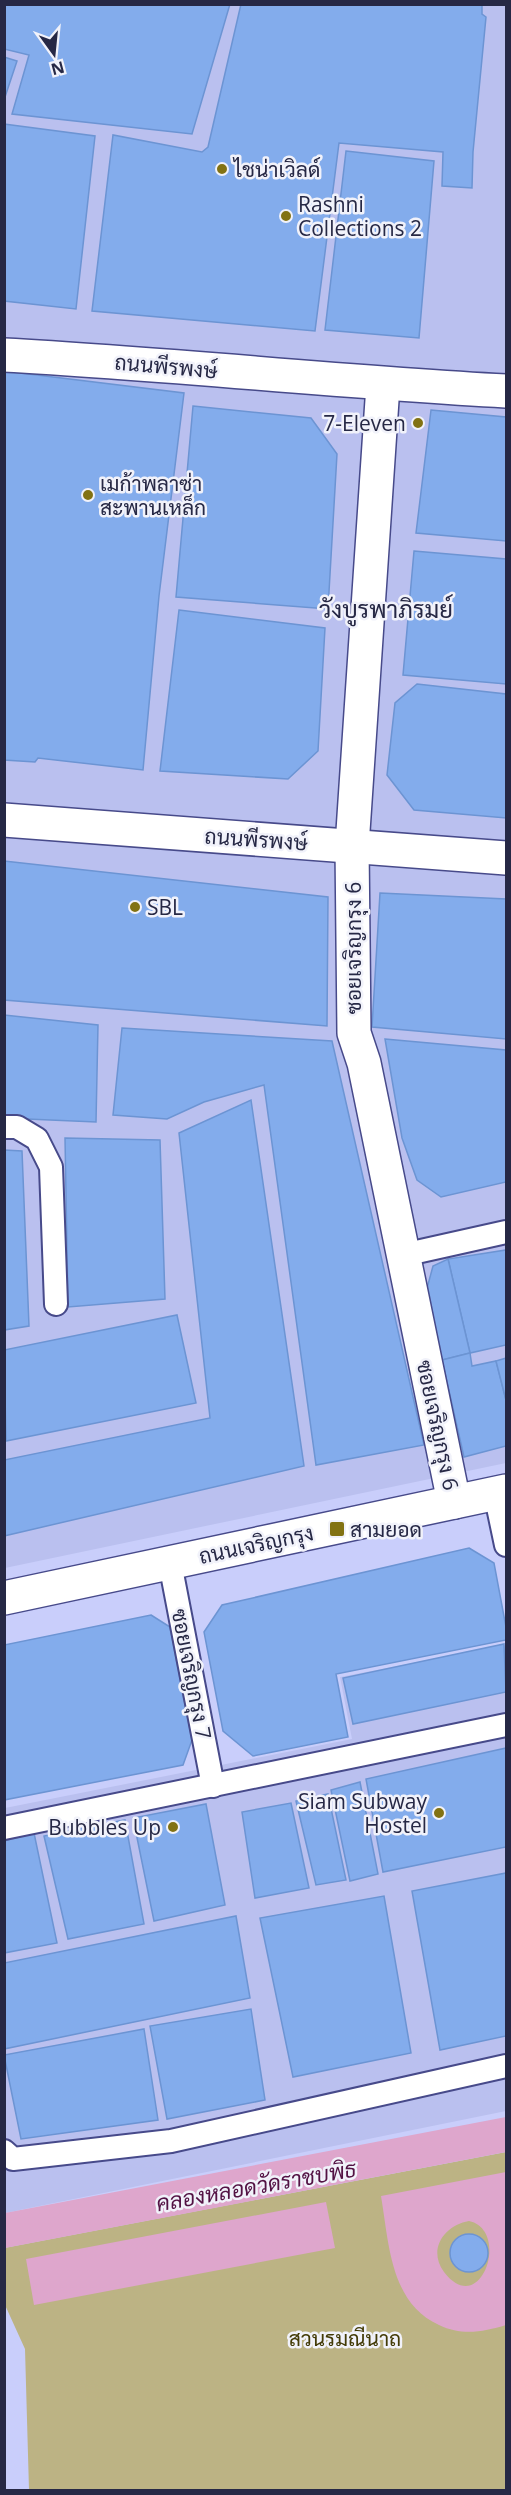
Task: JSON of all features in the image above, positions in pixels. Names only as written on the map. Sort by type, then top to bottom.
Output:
[{"type":"street","name":"ถนนพีรพงษ์","points":[[4,355],[105,360],[384,385],[507,391]]},
{"type":"street","name":"ซอยเจริญกรุง 6","points":[[384,385],[352,846],[354,1033],[364,1062],[454,1502]]},
{"type":"street","name":"ถนนพีรพงษ์","points":[[4,820],[507,858]]},
{"type":"street","name":"ถนนเจริญกรุง","points":[[4,1598],[501,1492]]},
{"type":"lane","points":[[4,1127],[17,1127],[37,1138],[51,1167],[56,1304]]},
{"type":"lane","points":[[403,1255],[507,1232]]},
{"type":"lane","points":[[501,1492],[507,1545]]},
{"type":"lane","name":"ซอยเจริญกรุง 7","points":[[170,1563],[213,1786]]},
{"type":"lane","points":[[4,1828],[507,1725]]},
{"type":"lane","points":[[9,2155],[171,2141],[507,2066]]},
{"type":"shaded area","points":[[4,5],[506,5],[506,1463],[5,1568]]},
{"type":"shaded area","points":[[506,1645],[506,2111],[5,2213],[5,1808],[352,1739],[340,1677]]},
{"type":"green space","name":"สวนรมณีนาถ","points":[[506,2152],[506,2490],[29,2490],[25,2349],[5,2305],[4,2248]]},
{"type":"water","name":"คลองหลอดวัดราชบพิธ","points":[[506,2117],[506,2152],[5,2248],[5,2213]]},
{"type":"water","points":[[506,2172],[506,2325],[481,2331],[456,2331],[439,2325],[423,2315],[410,2302],[401,2287],[390,2252],[381,2196]],"holes":[[[469,2221],[482,2228],[488,2240],[489,2254],[486,2268],[479,2279],[469,2286],[457,2284],[444,2272],[439,2263],[437,2255],[441,2239],[460,2223]]]},
{"type":"water","points":[[326,2202],[335,2248],[34,2305],[26,2259]]},
{"type":"building","points":[[4,4],[230,4],[192,134],[12,114],[29,55],[4,49]]},
{"type":"building","name":"ไชน่าเวิลด์","points":[[241,4],[482,4],[482,14],[486,17],[473,152],[472,188],[442,186],[443,152],[339,143],[315,331],[92,311],[113,135],[202,152],[208,147]]},
{"type":"building","points":[[4,57],[17,61],[4,100]]},
{"type":"building","points":[[4,124],[95,136],[76,309],[4,301]]},
{"type":"building","points":[[346,151],[434,161],[419,338],[325,330]]},
{"type":"building","name":"เมก้าพลาซ่า สะพานเหล็ก","points":[[4,371],[184,393],[159,596],[143,770],[38,758],[35,762],[4,760]]},
{"type":"building","points":[[193,406],[311,418],[337,454],[328,609],[176,597]]},
{"type":"building","points":[[431,410],[506,417],[506,541],[416,533]]},
{"type":"building","points":[[414,551],[506,559],[506,684],[403,675]]},
{"type":"building","points":[[179,610],[325,628],[318,751],[288,779],[160,771]]},
{"type":"building","points":[[417,684],[506,694],[506,818],[414,810],[387,775],[395,703]]},
{"type":"building","points":[[4,861],[328,897],[327,1026],[4,1000]]},
{"type":"building","points":[[380,893],[506,899],[506,1039],[372,1027]]},
{"type":"building","points":[[4,1015],[98,1025],[96,1122],[4,1118]]},
{"type":"building","points":[[122,1028],[332,1041],[424,1445],[316,1465],[264,1085],[204,1102],[167,1119],[113,1115]]},
{"type":"building","points":[[385,1039],[506,1050],[506,1182],[441,1197],[417,1180],[402,1138]]},
{"type":"building","points":[[251,1100],[304,1466],[4,1536],[4,1460],[210,1418],[179,1133]]},
{"type":"building","points":[[65,1138],[160,1140],[165,1299],[68,1307]]},
{"type":"building","points":[[4,1150],[22,1151],[29,1326],[4,1330]]},
{"type":"building","points":[[506,1250],[506,1345],[470,1353],[448,1259]]},
{"type":"building","points":[[448,1259],[470,1353],[442,1360],[426,1292],[433,1266]]},
{"type":"building","points":[[177,1315],[196,1403],[6,1441],[4,1350]]},
{"type":"building","points":[[470,1353],[472,1366],[496,1361],[506,1400],[506,1446],[464,1457],[442,1360]]},
{"type":"building","points":[[506,1358],[506,1400],[496,1361]]},
{"type":"building","points":[[469,1548],[494,1563],[506,1627],[506,1640],[336,1674],[348,1737],[253,1756],[223,1731],[204,1632],[222,1605]]},
{"type":"building","points":[[151,1615],[170,1627],[192,1740],[183,1765],[4,1800],[4,1645]]},
{"type":"building","points":[[504,1644],[506,1692],[353,1724],[343,1678]]},
{"type":"building","name":"Siam Subway Hostel","points":[[506,1748],[506,1847],[383,1872],[366,1779]]},
{"type":"building","points":[[360,1782],[378,1874],[350,1881],[331,1790]]},
{"type":"building","points":[[328,1794],[346,1880],[316,1885],[296,1801]]},
{"type":"building","points":[[291,1803],[309,1888],[255,1898],[242,1812]]},
{"type":"building","points":[[206,1804],[225,1905],[154,1921],[133,1818]]},
{"type":"building","points":[[125,1820],[144,1924],[68,1939],[44,1836]]},
{"type":"building","points":[[34,1833],[57,1943],[4,1953],[4,1841]]},
{"type":"building","points":[[506,1873],[506,2036],[440,2050],[412,1891]]},
{"type":"building","points":[[384,1896],[411,2053],[293,2077],[260,1918]]},
{"type":"building","points":[[236,1916],[250,1998],[4,2049],[4,1963]]},
{"type":"building","points":[[251,2009],[265,2100],[167,2119],[150,2026]]},
{"type":"building","points":[[144,2029],[158,2120],[21,2139],[4,2055]]},
{"type":"building","points":[[469,2234],[476,2235],[482,2240],[487,2246],[487,2260],[482,2266],[476,2271],[469,2272],[462,2271],[456,2266],[451,2260],[450,2253],[451,2246],[456,2240],[462,2235]]},
{"type":"place","name":"ไชน่าเวิลด์","points":[[222,169]]},
{"type":"place","name":"Rashni Collections 2","points":[[286,216]]},
{"type":"place","name":"7-Eleven","points":[[418,423]]},
{"type":"place","name":"เมก้าพลาซ่า สะพานเหล็ก","points":[[88,495]]},
{"type":"place","name":"SBL","points":[[135,907]]},
{"type":"place","name":"สามยอด","points":[[337,1529]]},
{"type":"place","name":"Siam Subway Hostel","points":[[439,1813]]},
{"type":"place","name":"Bubbles Up","points":[[173,1827]]},
{"type":"district","name":"วังบูรพาภิรมย์","points":[[386,608]]}]
